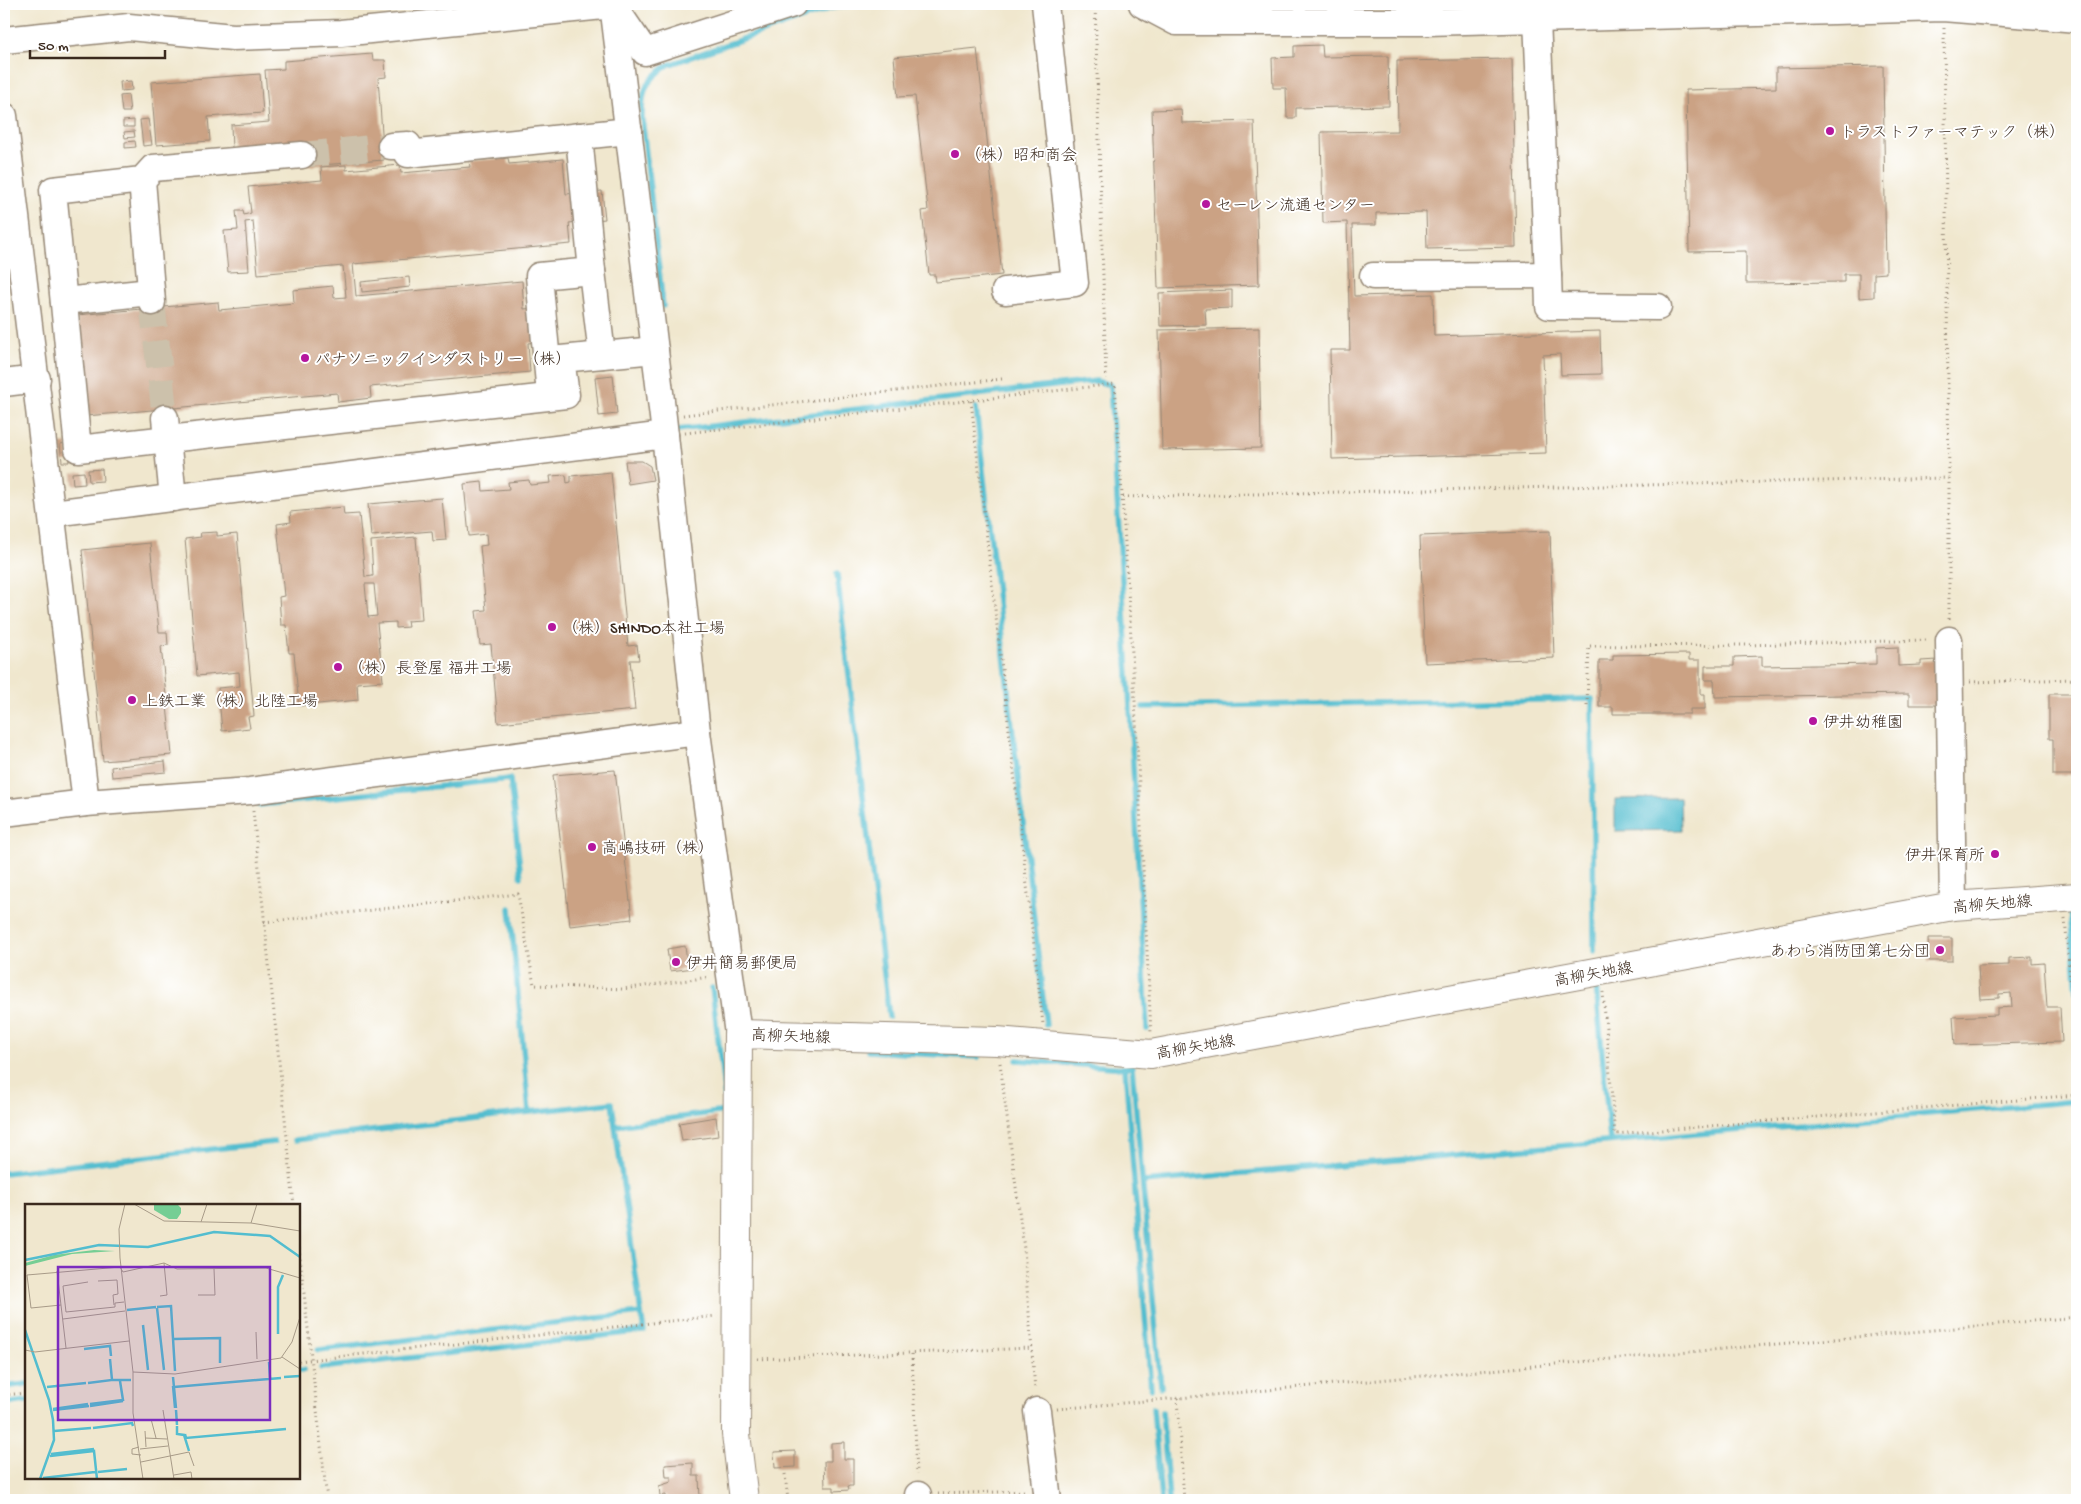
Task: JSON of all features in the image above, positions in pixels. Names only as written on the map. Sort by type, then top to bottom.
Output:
[{"type":"main road","name":"高柳矢地線","points":[[744,1500],[736,1434],[738,1034],[997,1041],[1152,1054],[1953,906],[2070,897]]},
{"type":"street","points":[[613,4],[645,52],[793,4]]},
{"type":"street","points":[[4,40],[129,27],[233,36],[341,33],[613,4]]},
{"type":"street","points":[[613,4],[664,426],[697,732],[738,1034]]},
{"type":"street","points":[[1005,291],[1075,283],[1045,4]]},
{"type":"street","points":[[1142,4],[1176,22],[1537,20],[1943,8],[2077,19]]},
{"type":"street","points":[[1537,20],[1549,306],[1658,307]]},
{"type":"street","points":[[4,116],[53,513],[86,803]]},
{"type":"street","points":[[391,146],[408,145],[408,154],[628,131]]},
{"type":"street","points":[[579,136],[602,355]]},
{"type":"street","points":[[302,155],[153,168],[142,180],[53,190],[78,448],[166,428],[566,395],[561,359],[655,350]]},
{"type":"street","points":[[64,301],[152,297],[142,180]]},
{"type":"street","points":[[551,397],[539,276],[592,271]]},
{"type":"street","points":[[1373,276],[1548,275]]},
{"type":"street","points":[[4,383],[37,379]]},
{"type":"street","points":[[53,513],[173,498],[664,426]]},
{"type":"street","points":[[166,428],[173,498]]},
{"type":"street","points":[[1949,640],[1948,683],[1953,906]]},
{"type":"street","points":[[4,813],[86,803],[250,791],[697,732]]},
{"type":"street","points":[[1037,1410],[1048,1496]]},
{"type":"path","points":[[1095,4],[1106,379]]},
{"type":"path","points":[[1587,706],[1589,646],[1746,645],[1949,640],[1950,478],[1943,8]]},
{"type":"path","points":[[664,426],[1002,379]]},
{"type":"path","points":[[664,426],[971,401],[1115,384],[1136,701],[1152,1054]]},
{"type":"path","points":[[971,401],[1046,1046]]},
{"type":"path","points":[[1123,497],[1950,478]]},
{"type":"path","points":[[1948,683],[2077,679]]},
{"type":"path","points":[[250,791],[294,1204]]},
{"type":"path","points":[[264,922],[518,894],[534,985],[623,989],[730,975]]},
{"type":"path","points":[[2070,897],[2077,1056]]},
{"type":"path","points":[[1601,971],[1615,1134],[2077,1095]]},
{"type":"path","points":[[997,1041],[1024,1250],[1037,1410],[2077,1317]]},
{"type":"path","points":[[300,1257],[327,1500]]},
{"type":"path","points":[[300,1361],[738,1313]]},
{"type":"path","points":[[737,1359],[912,1354],[1032,1348]]},
{"type":"path","points":[[912,1354],[918,1498],[1048,1496]]},
{"type":"path","points":[[4,1395],[25,1392]]},
{"type":"path","points":[[1177,1398],[1184,1500]]},
{"type":"path","points":[[785,1474],[788,1500]]},
{"type":"water","points":[[1680,798],[1681,830],[1615,831],[1615,799]]},
{"type":"building","points":[[1322,45],[1323,57],[1388,56],[1389,106],[1296,108],[1296,118],[1287,118],[1286,88],[1273,88],[1272,58],[1294,57],[1294,46]]},
{"type":"building","name":"（株）昭和商会","points":[[977,48],[1002,275],[936,282],[935,275],[929,275],[922,211],[928,210],[915,96],[898,97],[894,57]]},
{"type":"building","points":[[372,54],[373,60],[385,60],[386,77],[378,78],[384,160],[308,166],[273,151],[272,144],[264,145],[264,152],[232,149],[231,125],[269,122],[265,70],[284,69],[284,61]]},
{"type":"building","points":[[1512,59],[1516,247],[1427,249],[1426,212],[1376,213],[1376,225],[1352,225],[1354,296],[1433,294],[1434,336],[1600,331],[1601,374],[1561,375],[1560,354],[1543,355],[1546,453],[1332,459],[1330,350],[1350,350],[1347,222],[1323,223],[1321,132],[1398,131],[1397,61]]},
{"type":"building","points":[[1883,66],[1886,273],[1874,274],[1874,297],[1859,298],[1859,274],[1844,274],[1844,282],[1746,283],[1746,251],[1689,252],[1686,90],[1776,88],[1776,68]]},
{"type":"building","points":[[260,74],[263,113],[208,117],[210,141],[156,145],[151,82]]},
{"type":"building","points":[[131,81],[132,90],[121,91],[120,82]]},
{"type":"building","points":[[128,95],[130,112],[122,112],[120,96]]},
{"type":"building","name":"セーレン流通センター","points":[[1181,109],[1182,123],[1254,121],[1259,285],[1158,288],[1152,110]]},
{"type":"building","points":[[148,119],[152,145],[143,146],[140,120]]},
{"type":"building","points":[[134,120],[134,127],[123,127],[123,121]]},
{"type":"building","points":[[134,131],[135,137],[125,138],[124,132]]},
{"type":"building","points":[[135,141],[136,147],[125,148],[125,142]]},
{"type":"building","points":[[508,158],[509,164],[563,159],[566,194],[602,191],[605,219],[569,223],[571,244],[353,264],[356,296],[522,281],[524,309],[552,306],[555,340],[528,343],[530,372],[370,387],[371,398],[338,402],[337,393],[86,416],[77,315],[218,302],[219,310],[294,303],[293,290],[333,286],[334,298],[346,297],[343,266],[258,274],[253,221],[245,222],[249,271],[228,272],[224,231],[238,230],[236,211],[243,211],[244,215],[251,213],[248,187],[322,180],[321,167],[346,165],[346,170],[400,165],[401,173],[470,167],[469,161]]},
{"type":"building","points":[[409,277],[410,287],[362,292],[361,282]]},
{"type":"building","points":[[1232,290],[1232,308],[1205,309],[1206,325],[1160,326],[1159,293]]},
{"type":"building","points":[[1259,328],[1261,448],[1162,450],[1159,330]]},
{"type":"building","points":[[613,375],[617,414],[599,416],[595,377]]},
{"type":"building","points":[[67,443],[69,462],[62,462],[60,444]]},
{"type":"building","points":[[625,461],[642,461],[650,466],[653,480],[628,484]]},
{"type":"building","points":[[102,469],[103,481],[89,482],[88,470]]},
{"type":"building","points":[[84,472],[85,484],[73,485],[72,473]]},
{"type":"building","name":"（株）SHINDO本社工場","points":[[611,472],[628,646],[637,645],[639,660],[630,660],[635,710],[498,723],[491,644],[480,645],[476,611],[486,610],[480,546],[487,545],[486,534],[469,536],[464,484],[482,482],[483,491],[509,489],[508,482],[529,480],[530,485],[551,483],[550,476],[566,475],[567,483],[571,482],[571,476]]},
{"type":"building","points":[[442,498],[446,540],[433,541],[432,531],[371,536],[368,504]]},
{"type":"building","points":[[343,507],[344,515],[359,514],[365,577],[373,576],[371,541],[416,537],[422,620],[407,621],[408,627],[396,628],[396,622],[377,623],[383,681],[357,683],[358,700],[299,706],[294,653],[289,653],[286,625],[281,625],[279,597],[284,596],[277,524],[291,522],[290,512]],"holes":[[[365,584],[374,584],[377,616],[368,617]]]},
{"type":"building","points":[[1550,531],[1554,658],[1425,663],[1420,536]]},
{"type":"building","points":[[217,532],[217,536],[237,534],[254,716],[248,717],[250,728],[222,731],[218,688],[240,686],[239,672],[197,676],[185,539],[201,537],[200,533]]},
{"type":"building","name":"上鉄工業（株）北陸工場","points":[[150,543],[159,632],[167,632],[168,645],[161,646],[172,755],[103,761],[82,550]]},
{"type":"building","points":[[1898,647],[1898,666],[1921,665],[1921,661],[1937,660],[1937,705],[1909,705],[1909,694],[1715,697],[1714,680],[1705,680],[1705,666],[1734,666],[1734,657],[1762,656],[1762,666],[1876,664],[1876,648]]},
{"type":"building","points":[[1689,654],[1689,660],[1700,660],[1700,694],[1705,694],[1705,709],[1690,709],[1690,714],[1613,714],[1613,707],[1599,707],[1599,660],[1613,660],[1613,655]]},
{"type":"building","points":[[2049,694],[2077,694],[2077,775],[2053,775],[2053,739],[2049,739]]},
{"type":"building","points":[[165,761],[166,772],[112,777],[111,767]]},
{"type":"building","name":"高嶋技研（株）","points":[[615,770],[632,919],[570,926],[553,775]]},
{"type":"building","name":"あわら消防団第七分団","points":[[1928,938],[1952,938],[1952,961],[1929,961]]},
{"type":"building","name":"伊井簡易郵便局","points":[[685,946],[687,961],[692,960],[694,968],[670,971],[667,949]]},
{"type":"building","points":[[2032,957],[2032,964],[2044,963],[2047,1007],[2060,1007],[2062,1042],[1955,1045],[1953,1017],[1997,1015],[1997,1008],[2012,1007],[2011,993],[1999,994],[1999,998],[1980,999],[1978,966],[2009,965],[2009,958]]},
{"type":"building","points":[[716,1117],[718,1136],[682,1141],[679,1123]]},
{"type":"building","points":[[844,1442],[844,1459],[853,1459],[853,1486],[848,1486],[849,1490],[834,1491],[834,1487],[825,1487],[824,1461],[831,1461],[831,1443]]},
{"type":"building","points":[[795,1451],[795,1467],[775,1468],[774,1452]]},
{"type":"building","points":[[693,1463],[693,1476],[699,1476],[700,1500],[666,1500],[666,1495],[660,1496],[659,1486],[671,1482],[671,1477],[666,1477],[665,1465]]},
{"type":"waterway","points":[[663,306],[642,117],[646,87],[654,76],[668,65],[832,8],[855,4]]},
{"type":"waterway","points":[[975,395],[1096,381],[1110,385],[1147,1029]]},
{"type":"waterway","points":[[677,430],[977,395]]},
{"type":"waterway","points":[[976,408],[1046,1025]]},
{"type":"waterway","points":[[837,574],[889,1017]]},
{"type":"waterway","points":[[1143,707],[1592,699],[1594,951]]},
{"type":"waterway","points":[[259,805],[510,779],[521,877]]},
{"type":"waterway","points":[[295,1140],[529,1112],[510,908]]},
{"type":"waterway","points":[[2070,910],[2077,991]]},
{"type":"waterway","points":[[1596,985],[1610,1141]]},
{"type":"waterway","points":[[712,988],[725,1098]]},
{"type":"waterway","points":[[868,1051],[978,1057]]},
{"type":"waterway","points":[[1017,1060],[1132,1067],[1161,1387]]},
{"type":"waterway","points":[[1125,1068],[1151,1389]]},
{"type":"waterway","points":[[1143,1182],[2077,1101]]},
{"type":"waterway","points":[[529,1112],[612,1103],[615,1126],[726,1111],[726,1107]]},
{"type":"waterway","points":[[318,1350],[641,1313],[615,1126]]},
{"type":"waterway","points":[[4,1173],[274,1142]]},
{"type":"waterway","points":[[321,1368],[644,1331],[641,1313]]},
{"type":"waterway","points":[[4,1387],[25,1384]]},
{"type":"waterway","points":[[4,1404],[25,1401]]},
{"type":"waterway","points":[[1153,1408],[1161,1500]]},
{"type":"waterway","points":[[1162,1412],[1169,1500]]},
{"type":"tunnel","points":[[302,155],[391,146]]},
{"type":"tunnel","points":[[152,302],[165,418]]},
{"type":"place","name":"トラストファーマテック（株）","points":[[1830,131]]},
{"type":"place","name":"（株）昭和商会","points":[[955,154]]},
{"type":"place","name":"セーレン流通センター","points":[[1206,204]]},
{"type":"place","name":"パナソニックインダストリー（株）","points":[[305,358]]},
{"type":"place","name":"（株）SHINDO本社工場","points":[[552,627]]},
{"type":"place","name":"（株）長登屋 福井工場","points":[[338,667]]},
{"type":"place","name":"上鉄工業（株）北陸工場","points":[[132,700]]},
{"type":"place","name":"伊井幼稚園","points":[[1813,721]]},
{"type":"place","name":"高嶋技研（株）","points":[[592,847]]},
{"type":"place","name":"伊井保育所","points":[[1995,854]]},
{"type":"place","name":"あわら消防団第七分団","points":[[1940,950]]},
{"type":"place","name":"伊井簡易郵便局","points":[[676,962]]}]
